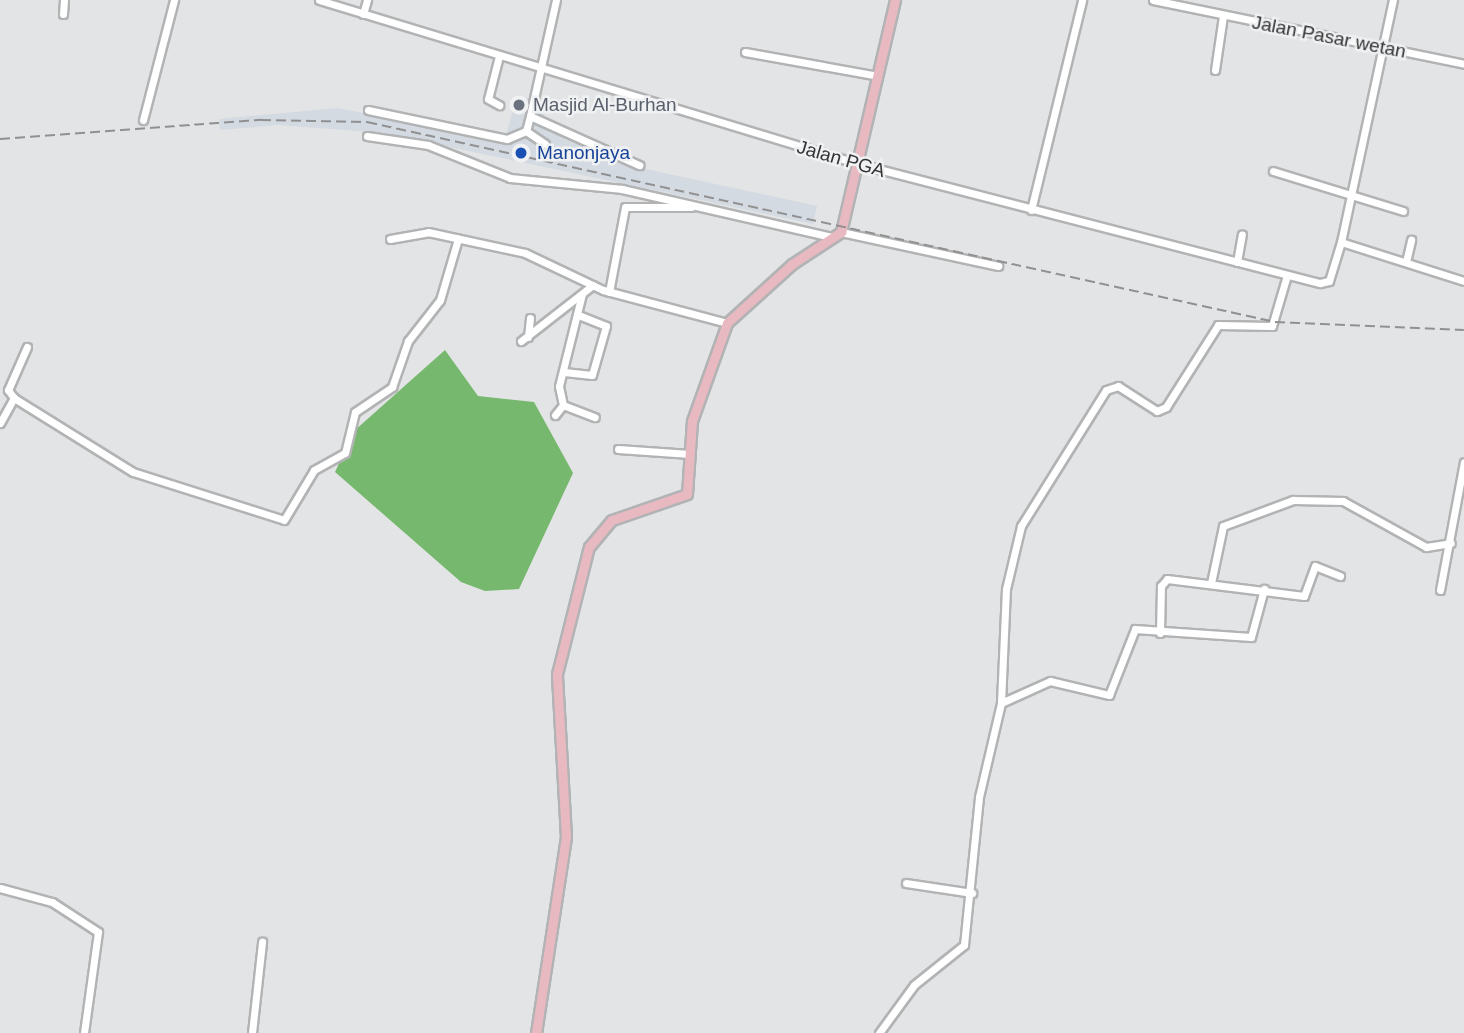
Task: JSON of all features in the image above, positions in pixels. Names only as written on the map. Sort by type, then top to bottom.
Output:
[{"type":"main road","points":[[536,1033],[566,828],[557,674],[589,547],[612,520],[687,494],[690,454],[701,391],[727,323],[836,235],[859,164],[895,0]]},
{"type":"street","points":[[63,14],[64,0]]},
{"type":"street","points":[[143,120],[174,0]]},
{"type":"street","name":"Jalan PGA","points":[[319,0],[540,71],[859,164],[1287,275],[1329,281],[1341,242]]},
{"type":"street","points":[[363,15],[367,0]]},
{"type":"street","points":[[526,131],[556,0]]},
{"type":"street","points":[[1031,210],[1082,0]]},
{"type":"street","name":"Jalan Pasar wetan","points":[[1153,0],[1195,4],[1223,16],[1464,64]]},
{"type":"street","points":[[1393,0],[1341,242],[1464,281]]},
{"type":"street","points":[[1215,70],[1223,16]]},
{"type":"street","points":[[745,52],[878,76]]},
{"type":"street","points":[[499,56],[488,99],[499,105]]},
{"type":"street","points":[[368,110],[507,139],[526,131]]},
{"type":"street","points":[[530,116],[639,165]]},
{"type":"street","points":[[526,131],[545,144]]},
{"type":"street","points":[[367,136],[428,145],[510,178],[622,189],[836,235],[998,266]]},
{"type":"street","points":[[1273,171],[1351,199],[1403,211]]},
{"type":"street","points":[[609,292],[625,208],[698,206]]},
{"type":"street","points":[[390,239],[425,232],[545,260],[609,292],[727,323]]},
{"type":"street","points":[[1237,262],[1242,234]]},
{"type":"street","points":[[27,347],[8,390],[14,398],[133,472],[281,521],[316,467],[345,453],[355,412],[392,387],[408,341],[440,300],[458,239]]},
{"type":"street","points":[[1406,262],[1411,240]]},
{"type":"street","points":[[879,1033],[914,985],[964,945],[972,893],[979,796],[1001,703],[1006,589],[1021,526],[1106,390],[1118,387],[1157,411],[1166,407],[1218,325],[1272,326],[1287,275]]},
{"type":"street","points":[[530,318],[524,339],[593,285]]},
{"type":"street","points":[[555,415],[563,405],[564,372],[582,294]]},
{"type":"street","points":[[564,372],[592,375],[606,326],[579,315]]},
{"type":"street","points":[[0,423],[14,398]]},
{"type":"street","points":[[563,405],[595,417]]},
{"type":"street","points":[[618,449],[690,454]]},
{"type":"street","points":[[1440,590],[1451,543],[1464,462]]},
{"type":"street","points":[[1211,583],[1223,526],[1293,500],[1343,501],[1426,547],[1451,543]]},
{"type":"street","points":[[1160,633],[1164,580],[1211,583],[1306,596],[1315,566],[1340,576]]},
{"type":"street","points":[[1001,703],[1050,681],[1109,695],[1130,632],[1251,637],[1264,589]]},
{"type":"street","points":[[906,883],[972,893]]},
{"type":"street","points":[[0,888],[52,902],[99,932],[84,1033]]},
{"type":"street","points":[[252,1033],[262,942]]},
{"type":"shaded area","points":[[516,96],[536,100],[534,108],[545,111],[542,126],[566,140],[632,166],[817,206],[813,224],[384,133],[278,125],[220,130],[219,119],[337,108],[505,140]]},
{"type":"green space","points":[[445,350],[478,396],[534,402],[573,473],[519,589],[485,591],[461,582],[335,472],[354,431]]},
{"type":"railway","points":[[0,139],[261,120],[367,122],[1275,322],[1464,330]]},
{"type":"place","name":"Masjid Al-Burhan","points":[[519,105]]},
{"type":"place","name":"Manonjaya","points":[[521,153]]}]
